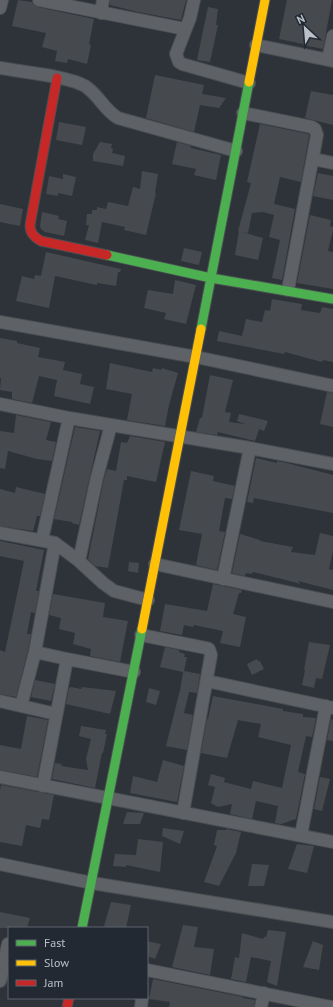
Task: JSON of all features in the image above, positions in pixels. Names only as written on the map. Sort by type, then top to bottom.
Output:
[{"type":"street","points":[[0,8],[2,0]]},
{"type":"street","points":[[39,0],[69,3],[101,13],[186,29]]},
{"type":"street","points":[[101,13],[104,0]]},
{"type":"street","points":[[194,0],[190,18],[176,54],[179,62],[249,83]]},
{"type":"street","points":[[82,927],[181,436],[265,0]]},
{"type":"street","points":[[256,45],[331,61],[333,36]]},
{"type":"street","points":[[0,68],[67,80],[84,86],[96,96],[110,113],[118,118],[236,151]]},
{"type":"street","points":[[57,78],[30,225],[30,230],[33,235],[41,241],[212,278],[333,299]]},
{"type":"street","points":[[243,114],[312,127],[317,132],[288,290]]},
{"type":"street","points":[[313,160],[333,163]]},
{"type":"street","points":[[0,322],[196,357],[333,386]]},
{"type":"street","points":[[0,404],[69,418],[250,448],[333,464]]},
{"type":"street","points":[[42,540],[69,418]]},
{"type":"street","points":[[79,561],[97,477],[111,425]]},
{"type":"street","points":[[223,579],[250,448]]},
{"type":"street","points":[[0,533],[55,542],[79,561],[103,584],[114,591],[148,600]]},
{"type":"street","points":[[21,706],[35,652],[55,542]]},
{"type":"street","points":[[155,564],[333,602]]},
{"type":"street","points":[[141,635],[209,649],[211,655],[183,813]]},
{"type":"street","points":[[35,652],[134,672]]},
{"type":"street","points":[[43,786],[67,659]]},
{"type":"street","points":[[207,681],[330,707],[301,835]]},
{"type":"street","points":[[0,701],[56,714]]},
{"type":"street","points":[[0,777],[333,842]]},
{"type":"street","points":[[0,864],[92,883],[333,922]]},
{"type":"street","points":[[0,981],[6,944]]},
{"type":"street","points":[[148,971],[331,1007]]},
{"type":"street","points":[[261,1007],[264,993]]},
{"type":"building","points":[[18,0],[32,2],[38,7],[94,19],[87,64],[68,59],[67,63],[55,61],[57,51],[42,47],[46,33],[12,26]]},
{"type":"building","points":[[110,0],[186,0],[181,20],[110,5]]},
{"type":"building","points":[[287,0],[332,0],[323,49],[279,39]]},
{"type":"building","points":[[208,7],[218,9],[216,25],[218,25],[210,62],[197,60]]},
{"type":"building","points":[[155,75],[204,85],[202,94],[226,98],[219,108],[200,105],[194,132],[146,118]]},
{"type":"building","points":[[311,91],[333,95],[333,125],[305,118]]},
{"type":"building","points":[[59,122],[86,127],[82,145],[56,140]]},
{"type":"building","points":[[260,124],[309,134],[301,182],[280,177],[274,204],[295,209],[282,280],[272,278],[280,240],[269,237],[274,215],[263,212],[252,213],[248,233],[238,231],[251,183],[247,182]]},
{"type":"building","points":[[100,142],[112,144],[112,153],[125,156],[123,166],[93,161],[93,154]]},
{"type":"building","points":[[177,142],[191,146],[191,148],[221,155],[216,180],[194,175],[196,169],[172,164]]},
{"type":"building","points":[[142,171],[158,174],[156,193],[146,235],[124,230],[125,227],[102,222],[98,243],[85,240],[89,225],[86,225],[87,214],[92,214],[92,210],[97,210],[97,207],[106,209],[108,202],[128,206],[133,187],[140,189]]},
{"type":"building","points":[[318,173],[333,176],[333,200],[313,196]]},
{"type":"building","points":[[63,174],[76,177],[72,196],[58,193],[58,196],[46,194],[49,176],[63,179]]},
{"type":"building","points":[[0,204],[23,209],[20,226],[0,222]]},
{"type":"building","points":[[42,212],[59,216],[58,219],[67,221],[64,236],[45,232],[41,229]]},
{"type":"building","points":[[310,215],[331,220],[330,226],[333,227],[333,230],[328,251],[333,252],[333,289],[297,283]]},
{"type":"building","points":[[239,231],[263,238],[258,260],[235,255]]},
{"type":"building","points":[[184,248],[202,252],[199,265],[181,261]]},
{"type":"building","points":[[46,252],[121,269],[120,272],[118,272],[116,286],[97,283],[97,285],[55,276],[49,308],[16,301],[22,276],[34,279],[35,275],[41,276]]},
{"type":"building","points":[[175,280],[196,285],[186,324],[164,319],[166,313],[144,308],[148,290],[173,294]]},
{"type":"building","points":[[272,299],[302,304],[301,310],[320,313],[322,307],[333,309],[333,362],[323,360],[322,362],[285,352],[284,354],[217,341],[219,331],[242,336],[246,319],[262,322],[265,310],[270,311]]},
{"type":"building","points":[[0,338],[17,341],[17,343],[40,348],[38,357],[65,362],[63,370],[82,374],[80,384],[94,387],[90,404],[54,396],[57,380],[39,376],[32,403],[12,399],[12,392],[0,390]]},
{"type":"building","points":[[110,363],[152,372],[153,368],[161,370],[162,368],[178,373],[165,426],[127,420],[132,394],[106,389]]},
{"type":"building","points":[[210,375],[233,380],[225,412],[231,413],[229,422],[245,424],[237,421],[239,414],[268,421],[264,431],[259,429],[255,441],[218,432],[217,435],[196,432],[200,418],[202,418]]},
{"type":"building","points":[[327,392],[333,393],[333,427],[320,424]]},
{"type":"building","points":[[16,415],[51,422],[46,440],[56,442],[52,461],[37,459],[8,451],[5,469],[0,468],[0,431],[14,433]]},
{"type":"building","points":[[75,427],[100,431],[79,525],[72,522],[54,519]]},
{"type":"building","points":[[130,436],[165,442],[156,482],[127,476],[127,480],[124,480],[108,568],[95,566],[88,559],[104,479],[107,469],[116,471],[121,442],[127,443]]},
{"type":"building","points":[[256,458],[277,463],[277,461],[287,463],[333,475],[333,513],[254,498],[253,503],[247,502]]},
{"type":"building","points":[[191,471],[214,476],[213,481],[235,486],[232,499],[225,498],[219,531],[225,532],[217,570],[196,565],[202,534],[179,530]]},
{"type":"building","points":[[16,487],[45,494],[40,516],[37,516],[33,531],[0,526],[0,489],[15,493]]},
{"type":"building","points":[[320,533],[333,536],[333,551],[329,569],[333,570],[333,590],[298,581],[300,584],[253,572],[252,574],[246,573],[245,576],[232,573],[240,534],[260,541],[293,547],[291,552],[315,555]]},
{"type":"building","points":[[0,541],[44,550],[36,591],[39,591],[35,613],[31,612],[27,634],[31,634],[28,650],[16,697],[0,694],[0,650],[5,652],[24,561],[0,556]]},
{"type":"building","points":[[129,562],[139,563],[138,573],[128,571]]},
{"type":"building","points":[[213,584],[242,590],[241,593],[239,593],[233,614],[246,617],[240,647],[220,643],[223,631],[194,625],[193,627],[184,625],[182,635],[160,631],[165,604],[207,611]]},
{"type":"building","points":[[53,594],[105,603],[103,617],[128,621],[120,662],[90,656],[91,649],[73,644],[75,633],[59,629],[61,618],[49,615]]},
{"type":"building","points":[[309,642],[330,645],[322,679],[316,678],[314,688],[302,685]]},
{"type":"building","points":[[165,647],[179,650],[179,652],[185,654],[184,657],[187,657],[184,671],[200,674],[197,693],[189,692],[184,713],[193,715],[187,750],[166,746],[183,672],[160,667]]},
{"type":"building","points":[[257,659],[260,661],[264,669],[252,675],[247,664]]},
{"type":"building","points":[[35,680],[55,684],[51,701],[31,697]]},
{"type":"building","points":[[69,688],[116,691],[110,714],[66,704]]},
{"type":"building","points":[[149,688],[160,691],[156,705],[146,702]]},
{"type":"building","points":[[213,696],[283,709],[283,711],[303,714],[303,717],[316,718],[312,737],[306,736],[298,772],[305,774],[296,819],[281,824],[275,823],[278,806],[256,801],[252,819],[230,814],[232,804],[218,807],[211,803],[215,787],[208,785],[211,774],[225,778],[224,782],[251,789],[253,781],[282,788],[291,745],[258,737],[261,724],[238,720],[227,758],[201,753]]},
{"type":"building","points":[[27,716],[48,720],[37,777],[0,770],[0,745],[21,749]]},
{"type":"building","points":[[331,719],[333,720],[333,741],[327,740]]},
{"type":"building","points":[[81,726],[106,730],[105,734],[107,734],[95,788],[52,779],[55,763],[62,764],[61,766],[88,770],[86,759],[91,739],[79,736]]},
{"type":"building","points":[[163,760],[184,766],[177,802],[130,793],[133,776],[157,782]]},
{"type":"building","points":[[320,777],[330,779],[322,811],[314,809]]},
{"type":"building","points":[[1,785],[54,795],[49,820],[42,819],[40,828],[26,825],[22,846],[0,842]]},
{"type":"building","points":[[127,812],[144,813],[140,824],[123,824]]},
{"type":"building","points":[[163,828],[184,831],[180,844],[162,836]]},
{"type":"building","points":[[226,829],[241,832],[236,853],[219,886],[204,882],[217,846],[214,845],[217,830]]},
{"type":"building","points":[[138,839],[163,842],[160,872],[126,865],[126,867],[113,866],[115,854],[136,855]]},
{"type":"building","points":[[297,844],[314,846],[307,873],[288,869]]},
{"type":"building","points":[[252,864],[269,865],[264,886],[248,886]]},
{"type":"building","points":[[111,902],[131,905],[126,927],[104,926]]},
{"type":"building","points":[[0,912],[30,918],[27,927],[0,928]]},
{"type":"building","points":[[183,925],[198,927],[194,947],[214,949],[210,975],[172,967]]},
{"type":"building","points":[[268,930],[286,932],[277,986],[267,982],[271,961],[251,957],[246,982],[231,979],[235,957],[239,958],[242,933],[263,939],[266,937]]},
{"type":"building","points":[[148,941],[161,944],[155,959],[148,956]]},
{"type":"building","points":[[313,941],[323,945],[319,970],[303,967]]},
{"type":"building","points":[[153,979],[255,1000],[254,1007],[169,1007],[170,1002],[149,999]]},
{"type":"traffic: fast","points":[[201,329],[249,82]]},
{"type":"traffic: fast","points":[[107,255],[211,278],[333,299]]},
{"type":"traffic: fast","points":[[82,927],[142,629]]},
{"type":"traffic: slow","points":[[249,82],[265,0]]},
{"type":"traffic: slow","points":[[142,629],[201,329]]},
{"type":"traffic: jam","points":[[57,78],[30,225],[31,230],[34,236],[41,241],[107,255]]},
{"type":"traffic: jam","points":[[67,1007],[69,999]]}]
